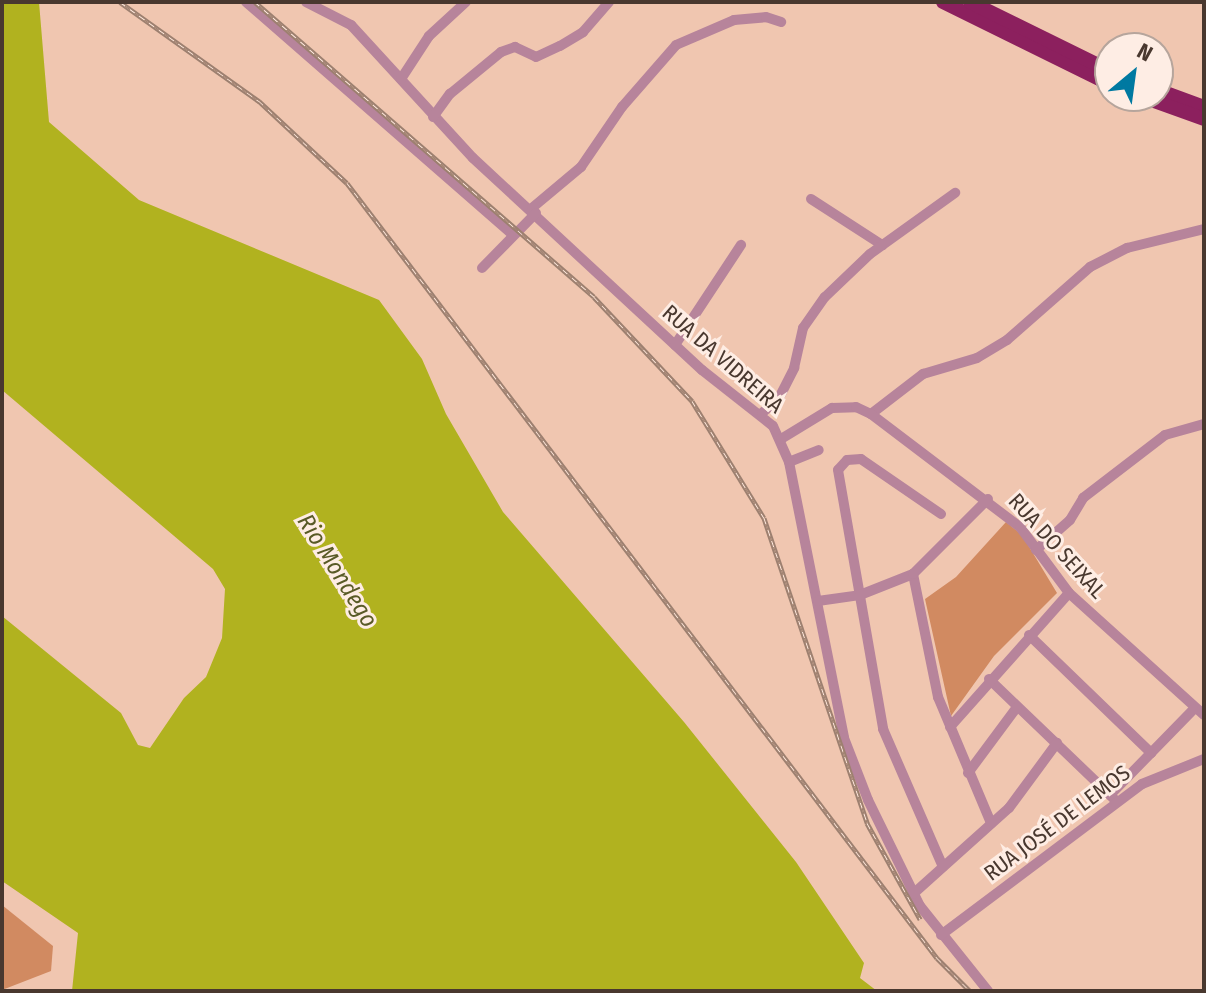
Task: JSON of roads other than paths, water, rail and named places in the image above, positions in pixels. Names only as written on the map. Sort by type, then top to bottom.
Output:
[{"type":"highway","points":[[943,2],[1094,76]]},
{"type":"highway","points":[[970,2],[1094,63]]},
{"type":"highway","points":[[1174,96],[1204,107]]},
{"type":"highway","points":[[1174,108],[1204,119]]},
{"type":"street","points":[[246,2],[513,235]]},
{"type":"street","name":"RUA DA VIDREIRA","points":[[306,2],[351,25],[433,117],[675,345],[762,413],[781,439],[789,462],[844,738],[913,894],[941,935],[988,991]]},
{"type":"street","points":[[401,79],[429,36],[466,2]]},
{"type":"street","points":[[433,117],[450,94],[501,52],[515,47],[536,57],[560,46],[583,32],[609,2]]},
{"type":"street","points":[[482,268],[534,210],[581,167],[622,107],[676,45],[734,20],[766,17],[781,22]]},
{"type":"street","points":[[762,413],[779,398],[790,376],[809,318],[857,265],[955,193]]},
{"type":"street","points":[[811,199],[882,245]]},
{"type":"street","points":[[781,439],[832,408],[856,407],[871,414],[923,374],[977,358],[1007,340],[1090,267],[1127,248],[1204,229]]},
{"type":"street","points":[[675,345],[741,245]]},
{"type":"street","name":"RUA DO SEIXAL","points":[[871,414],[988,499],[1036,550],[1069,593],[1193,710],[1204,715]]},
{"type":"street","points":[[1036,550],[1070,520],[1083,498],[1165,435],[1204,424]]},
{"type":"street","points":[[789,462],[819,450]]},
{"type":"street","points":[[941,514],[864,461],[842,464],[837,478],[883,729],[943,867]]},
{"type":"street","points":[[818,601],[860,595],[913,574],[988,499]]},
{"type":"street","points":[[913,574],[938,697],[991,823]]},
{"type":"street","points":[[950,727],[989,679],[1069,593]]},
{"type":"street","points":[[1029,635],[1151,753]]},
{"type":"street","points":[[989,679],[1113,798],[1193,710]]},
{"type":"street","points":[[968,773],[1017,707]]},
{"type":"street","points":[[913,894],[991,823],[1057,743]]},
{"type":"street","name":"RUA JOSÉ DE LEMOS","points":[[941,935],[1113,798],[1164,772],[1204,760]]},
{"type":"water","name":"Rio Mondego","points":[[2,2],[39,2],[49,122],[139,200],[379,300],[422,359],[446,414],[503,512],[684,722],[796,862],[864,963],[860,978],[877,991],[72,991],[78,933],[2,881],[2,616],[121,713],[138,745],[150,748],[184,698],[206,677],[222,638],[225,589],[213,569],[2,390]]},
{"type":"railway","points":[[120,2],[259,101],[347,183],[937,958],[970,991]]},
{"type":"railway","points":[[255,2],[594,297],[692,401],[764,518],[867,823],[920,919]]}]
